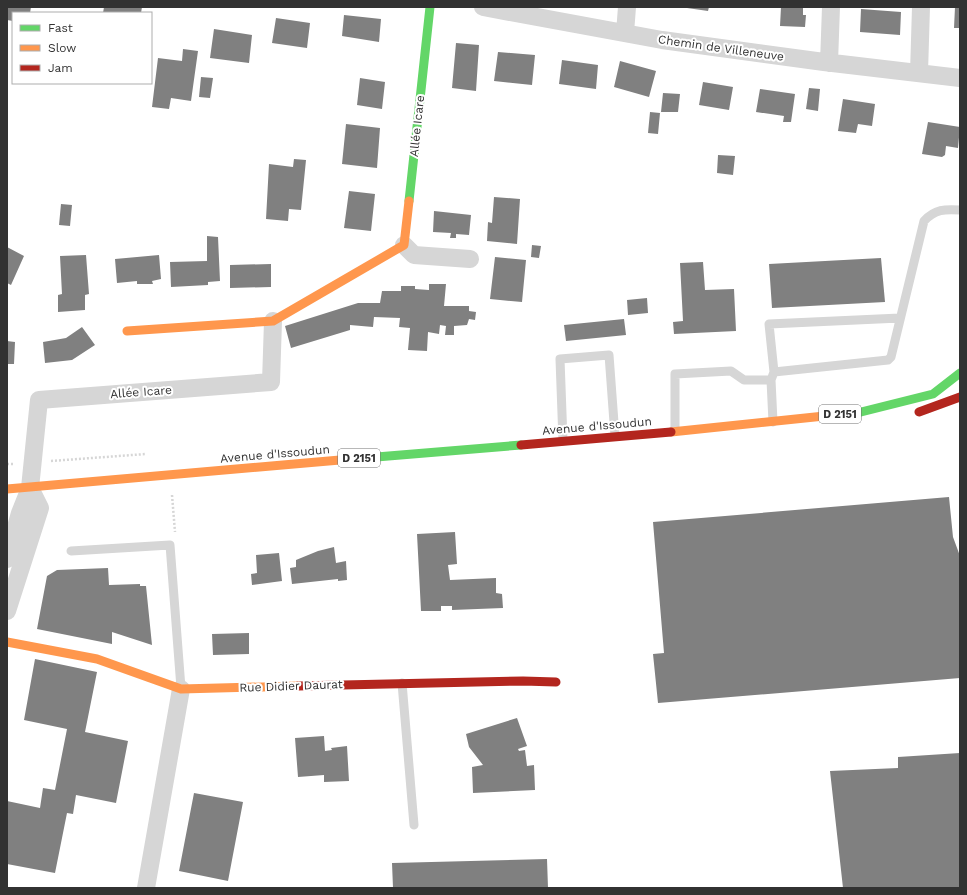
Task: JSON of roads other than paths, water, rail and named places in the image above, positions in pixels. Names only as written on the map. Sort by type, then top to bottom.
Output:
[{"type":"main road","name":"Allée Icare","points":[[404,245],[430,7]]},
{"type":"main road","points":[[127,331],[273,321],[404,245]]},
{"type":"main road","name":"Avenue d'Issoudun","points":[[7,489],[712,428],[861,412],[903,403],[933,394],[960,373]]},
{"type":"main road","points":[[912,415],[960,397]]},
{"type":"main road","name":"Avenue d'Issoudun","points":[[712,428],[822,426]]},
{"type":"main road","name":"Rue Didier Daurat","points":[[7,642],[97,659],[181,689],[402,683],[523,681],[556,682]]},
{"type":"street","name":"Chemin de Villeneuve","points":[[483,7],[626,33],[829,63],[960,78]]},
{"type":"street","points":[[626,33],[627,7]]},
{"type":"street","points":[[829,63],[831,7]]},
{"type":"street","points":[[920,73],[921,7]]},
{"type":"street","points":[[404,245],[414,255],[470,259]]},
{"type":"street","name":"Allée Icare","points":[[30,488],[39,400],[271,382],[273,321]]},
{"type":"street","points":[[7,559],[20,513],[30,488]]},
{"type":"street","points":[[7,611],[40,508],[30,488]]},
{"type":"street","points":[[146,888],[181,689]]},
{"type":"lane","points":[[675,431],[675,374],[730,372],[744,380],[888,360],[891,357],[924,221],[937,211],[960,210]]},
{"type":"lane","points":[[773,422],[769,324],[900,318]]},
{"type":"lane","points":[[563,441],[560,359],[609,355],[615,436]]},
{"type":"lane","points":[[71,552],[170,545],[181,689]]},
{"type":"lane","points":[[402,683],[414,825]]}]
